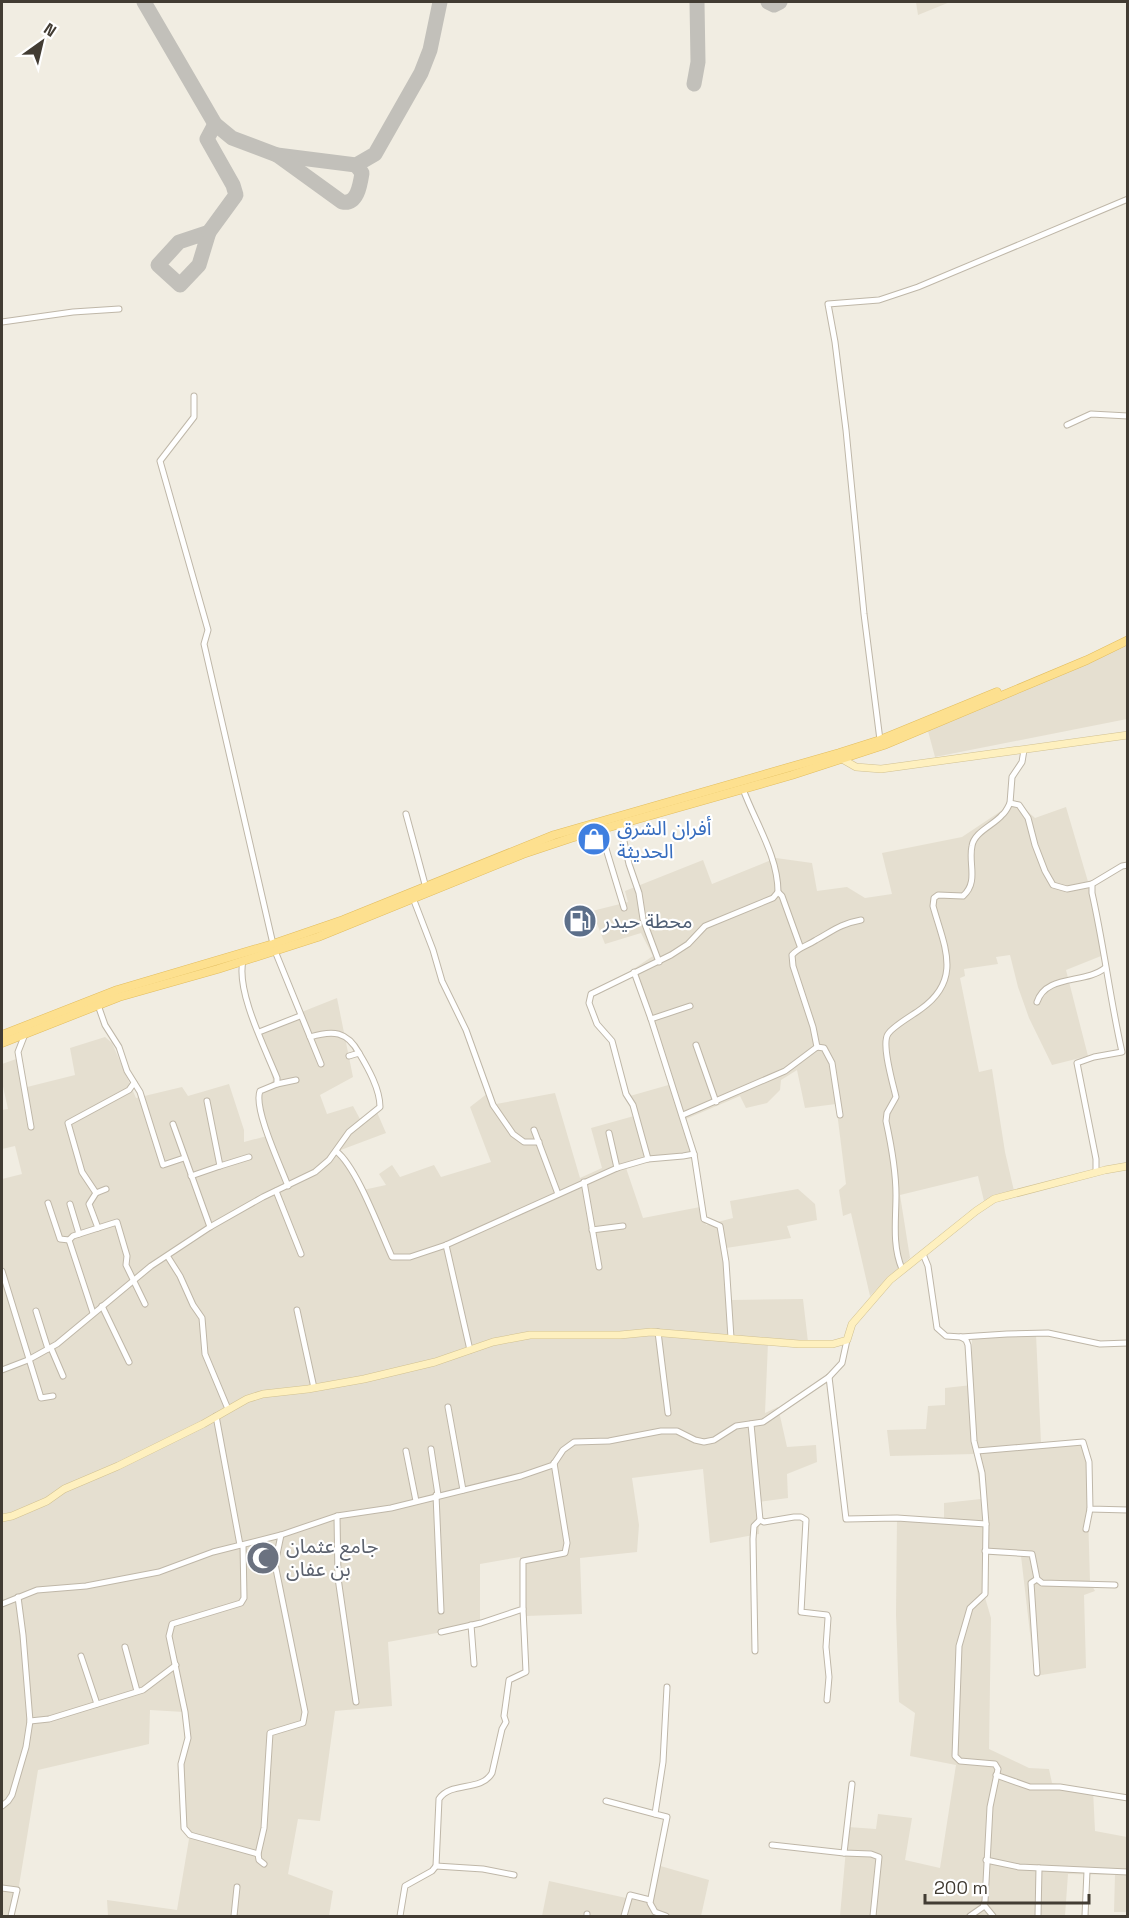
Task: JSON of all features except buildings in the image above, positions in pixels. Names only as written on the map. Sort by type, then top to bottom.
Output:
[{"type":"main road","points":[[570,834],[600,829],[694,798],[743,789],[841,756],[1049,671],[1128,635]]},
{"type":"main road","points":[[2,1043],[30,1028],[117,990],[217,965],[243,961],[343,920],[570,834],[884,745],[957,716],[1128,640]]},
{"type":"main road","points":[[2,1035],[30,1028],[217,965],[344,927],[413,898],[426,889]]},
{"type":"street","points":[[880,740],[864,614],[846,430],[828,304],[879,300],[918,287],[1128,199]]},
{"type":"street","points":[[2,322],[73,312],[119,309]]},
{"type":"street","points":[[194,396],[194,417],[160,461],[208,630],[204,644],[274,948],[321,1064]]},
{"type":"street","points":[[1067,424],[1091,414],[1128,416]]},
{"type":"street","points":[[841,756],[856,767],[873,769],[1128,735]]},
{"type":"street","points":[[902,1269],[896,1251],[894,1214],[896,1194],[886,1121],[887,1113],[896,1097],[885,1044],[888,1034],[932,1002],[946,979],[948,964],[933,906],[934,898],[938,895],[963,896],[969,891],[973,875],[971,846],[974,839],[1004,814],[1010,803],[1012,777],[1022,762],[1024,750]]},
{"type":"street","points":[[743,789],[767,844],[777,879],[778,892],[782,896],[800,946]]},
{"type":"street","points":[[1010,803],[1019,805],[1028,818],[1035,845],[1053,885],[1067,889],[1092,884],[1122,866],[1128,865]]},
{"type":"street","points":[[406,814],[426,889]]},
{"type":"street","points":[[620,823],[629,864],[639,892],[643,919],[659,962]]},
{"type":"street","points":[[600,829],[624,908]]},
{"type":"street","points":[[1092,884],[1104,946],[1105,968],[1122,1052],[1079,1061],[1076,1066],[1085,1100],[1096,1159],[1096,1172]]},
{"type":"street","points":[[648,1159],[633,1105],[626,1094],[612,1041],[597,1024],[589,999],[591,993],[659,962],[682,948],[705,926],[773,898],[778,892]]},
{"type":"street","points":[[413,898],[442,981],[466,1030],[493,1105],[513,1134],[524,1142],[539,1142]]},
{"type":"street","points":[[817,1047],[813,1026],[791,960],[792,956],[800,946],[816,940],[840,925],[861,920]]},
{"type":"street","points":[[243,961],[241,969],[245,998],[277,1078],[277,1084]]},
{"type":"street","points":[[1036,1002],[1047,988],[1057,982],[1097,974],[1105,968]]},
{"type":"street","points":[[634,972],[694,1154],[704,1219],[720,1226],[726,1262],[731,1338]]},
{"type":"street","points":[[98,1005],[108,1030],[119,1047],[127,1071],[144,1101],[148,1122],[163,1165],[184,1158]]},
{"type":"street","points":[[651,1019],[690,1006]]},
{"type":"street","points":[[259,1032],[300,1016]]},
{"type":"street","points":[[30,1028],[18,1052],[31,1127]]},
{"type":"street","points":[[2,1370],[50,1349],[152,1266],[210,1227],[315,1172],[329,1160],[349,1132],[380,1107],[380,1098],[374,1084],[359,1053],[348,1037],[323,1033],[310,1036]]},
{"type":"street","points":[[696,1045],[716,1102]]},
{"type":"street","points":[[682,1115],[785,1071],[817,1047],[824,1048],[832,1063],[840,1115]]},
{"type":"street","points":[[349,1056],[359,1053]]},
{"type":"street","points":[[288,1186],[266,1128],[258,1096],[260,1091],[277,1084],[297,1080]]},
{"type":"street","points":[[96,1192],[82,1172],[68,1123],[129,1090],[134,1083]]},
{"type":"street","points":[[207,1101],[220,1166]]},
{"type":"street","points":[[173,1124],[210,1227]]},
{"type":"street","points":[[534,1130],[558,1194]]},
{"type":"street","points":[[609,1133],[617,1168]]},
{"type":"street","points":[[336,1151],[344,1158],[357,1181],[392,1257],[410,1257],[446,1245],[617,1168],[648,1159],[694,1154]]},
{"type":"street","points":[[191,1176],[249,1157]]},
{"type":"street","points":[[2,1604],[37,1590],[86,1586],[159,1572],[213,1552],[281,1535],[338,1516],[391,1508],[521,1476],[554,1463],[574,1442],[609,1441],[662,1431],[677,1431],[695,1440],[710,1441],[736,1426],[764,1422],[830,1377],[842,1363],[852,1324],[863,1309],[902,1269],[994,1199],[1096,1172],[1128,1166]]},
{"type":"street","points":[[584,1182],[599,1267]]},
{"type":"street","points":[[98,1228],[89,1204],[96,1192],[106,1189]]},
{"type":"street","points":[[276,1191],[301,1254]]},
{"type":"street","points":[[48,1203],[60,1239],[69,1240],[73,1236],[117,1222],[127,1256],[126,1265],[144,1304]]},
{"type":"street","points":[[70,1204],[79,1234]]},
{"type":"street","points":[[592,1230],[623,1226]]},
{"type":"street","points":[[69,1240],[93,1313]]},
{"type":"street","points":[[446,1245],[470,1350]]},
{"type":"street","points":[[923,1254],[928,1266],[937,1328],[946,1336],[1048,1333],[1100,1344],[1128,1343]]},
{"type":"street","points":[[168,1257],[202,1318],[205,1353],[228,1409]]},
{"type":"street","points":[[2,1271],[41,1398],[53,1396]]},
{"type":"street","points":[[102,1306],[129,1362]]},
{"type":"street","points":[[297,1310],[314,1388]]},
{"type":"street","points":[[36,1311],[63,1376]]},
{"type":"street","points":[[2,1518],[47,1501],[64,1489],[118,1466],[247,1399],[263,1394],[364,1379],[435,1362],[493,1342],[530,1335],[620,1335],[658,1332],[818,1345],[847,1340]]},
{"type":"street","points":[[658,1332],[668,1413]]},
{"type":"street","points":[[961,1337],[968,1345],[974,1441],[982,1473],[986,1524],[984,1594],[970,1608],[958,1652],[955,1756],[960,1761],[996,1765],[998,1769],[990,1807],[984,1905],[993,1917]]},
{"type":"street","points":[[830,1377],[846,1519],[897,1518],[986,1524]]},
{"type":"street","points":[[448,1407],[464,1490]]},
{"type":"street","points":[[216,1416],[241,1545],[244,1598],[241,1603],[172,1624],[169,1636],[185,1712],[188,1738],[181,1764],[184,1828],[190,1835],[258,1854]]},
{"type":"street","points":[[751,1424],[760,1520]]},
{"type":"street","points":[[977,1451],[1083,1442],[1089,1462],[1090,1509],[1086,1529]]},
{"type":"street","points":[[431,1449],[437,1495],[441,1611]]},
{"type":"street","points":[[406,1450],[416,1501]]},
{"type":"street","points":[[400,1917],[405,1886],[432,1871],[436,1866],[439,1799],[442,1794],[449,1790],[482,1783],[489,1779],[495,1766],[502,1729],[506,1722],[504,1716],[509,1680],[526,1672],[523,1561],[565,1553],[567,1543],[554,1463]]},
{"type":"street","points":[[1090,1509],[1128,1510]]},
{"type":"street","points":[[338,1516],[338,1578],[356,1702]]},
{"type":"street","points":[[760,1520],[764,1522],[801,1516],[806,1520],[801,1612],[827,1614],[826,1647],[829,1677],[827,1700]]},
{"type":"street","points":[[755,1651],[753,1539],[754,1526],[760,1520]]},
{"type":"street","points":[[264,1864],[259,1860],[258,1854],[264,1828],[270,1733],[303,1723],[305,1712],[275,1564],[281,1535]]},
{"type":"street","points":[[985,1551],[1032,1554],[1037,1579],[1042,1583],[1115,1585]]},
{"type":"street","points":[[1036,1673],[1031,1583],[1037,1579]]},
{"type":"street","points":[[2,1806],[12,1795],[26,1747],[30,1721],[18,1597]]},
{"type":"street","points":[[441,1632],[523,1609]]},
{"type":"street","points":[[471,1625],[474,1664]]},
{"type":"street","points":[[125,1647],[137,1691]]},
{"type":"street","points":[[81,1656],[97,1704]]},
{"type":"street","points":[[30,1721],[49,1719],[142,1690],[176,1665]]},
{"type":"street","points":[[656,1814],[663,1762],[667,1687]]},
{"type":"street","points":[[996,1775],[1030,1787],[1060,1787],[1128,1798]]},
{"type":"street","points":[[843,1853],[852,1784]]},
{"type":"street","points":[[606,1801],[667,1817],[650,1900],[656,1912],[666,1917]]},
{"type":"street","points":[[772,1845],[871,1854],[879,1857],[873,1917]]},
{"type":"street","points":[[986,1860],[1018,1867],[1128,1872]]},
{"type":"street","points":[[436,1866],[483,1869],[514,1875]]},
{"type":"street","points":[[1038,1917],[1039,1868]]},
{"type":"street","points":[[1085,1917],[1087,1871]]},
{"type":"street","points":[[234,1917],[237,1887]]},
{"type":"street","points":[[2,1888],[17,1890],[11,1917]]},
{"type":"street","points":[[624,1917],[630,1895],[650,1900]]},
{"type":"street","points":[[970,1917],[984,1905]]},
{"type":"shaded area","points":[[916,2],[950,2],[918,15]]},
{"type":"shaded area","points":[[1127,645],[1127,719],[935,757],[928,731]]},
{"type":"shaded area","points":[[1016,801],[1035,818],[1066,807],[1094,902],[1101,956],[1066,970],[1088,1056],[1052,1065],[1029,1018],[1010,955],[996,957],[998,964],[964,969],[965,976],[960,978],[979,1072],[992,1069],[1005,1152],[1014,1191],[984,1201],[978,1176],[900,1195],[910,1258],[870,1296],[851,1213],[843,1216],[839,1190],[846,1184],[836,1104],[805,1108],[797,1070],[781,1080],[780,1090],[767,1103],[746,1108],[740,1096],[686,1119],[691,1151],[625,1165],[643,1218],[700,1207],[706,1225],[733,1218],[730,1201],[798,1189],[815,1204],[817,1220],[787,1226],[791,1238],[726,1248],[731,1300],[803,1299],[808,1342],[768,1343],[765,1413],[778,1407],[787,1447],[816,1445],[817,1462],[787,1474],[788,1498],[758,1502],[759,1534],[710,1543],[703,1469],[632,1478],[639,1525],[637,1552],[580,1558],[582,1614],[526,1616],[520,1557],[480,1564],[480,1625],[388,1642],[392,1706],[335,1711],[320,1821],[298,1819],[288,1874],[333,1891],[329,1916],[108,1916],[107,1900],[177,1910],[189,1839],[179,1770],[185,1745],[184,1712],[150,1710],[149,1744],[38,1770],[14,1916],[2,1916],[2,1179],[22,1174],[15,1146],[2,1149],[2,1110],[8,1109],[2,1082],[2,1064],[19,1058],[23,1088],[75,1075],[70,1048],[105,1037],[112,1043],[136,1098],[182,1087],[188,1096],[229,1084],[244,1130],[244,1142],[267,1136],[261,1109],[262,1095],[273,1080],[259,1029],[337,998],[353,1077],[320,1095],[327,1114],[353,1106],[360,1119],[376,1110],[386,1133],[338,1151],[363,1190],[386,1185],[379,1174],[392,1165],[400,1177],[434,1165],[441,1177],[491,1162],[470,1107],[488,1093],[496,1104],[555,1093],[580,1178],[602,1168],[591,1128],[634,1116],[630,1096],[672,1084],[632,970],[653,956],[641,933],[605,944],[592,911],[628,902],[625,891],[703,860],[712,884],[776,858],[812,863],[817,891],[847,887],[865,898],[892,894],[882,853],[962,837]]},
{"type":"shaded area","points":[[1036,1334],[1041,1443],[1086,1443],[1090,1582],[1095,1591],[1084,1595],[1086,1668],[1035,1676],[1021,1556],[989,1555],[985,1571],[984,1594],[991,1618],[989,1749],[1029,1768],[1049,1769],[1052,1783],[1093,1790],[1095,1831],[1127,1837],[1127,1912],[1114,1912],[1115,1875],[1068,1874],[1065,1916],[840,1916],[848,1827],[876,1829],[878,1814],[912,1818],[905,1860],[940,1868],[956,1765],[910,1756],[915,1713],[899,1702],[896,1615],[897,1517],[944,1519],[944,1503],[981,1499],[975,1454],[890,1456],[887,1430],[926,1429],[928,1406],[945,1405],[945,1388],[972,1385],[972,1337]]},
{"type":"shaded area","points":[[657,1865],[709,1880],[701,1916],[542,1916],[549,1881],[649,1903]]},
{"type":"taxiway","points":[[144,2],[215,124],[232,138],[277,155],[356,165],[375,154],[421,73],[430,50],[440,2]]},
{"type":"taxiway","points":[[694,84],[698,62],[697,2]]},
{"type":"taxiway","points":[[768,2],[774,5],[780,2]]},
{"type":"taxiway","points":[[209,232],[236,195],[233,185],[207,139],[215,124]]},
{"type":"taxiway","points":[[277,155],[342,202],[351,201],[359,189],[362,173],[356,165]]},
{"type":"taxiway","points":[[209,232],[199,265],[180,285],[158,265],[179,242],[209,232]]},
{"type":"place","name":"أفران الشرق الحديثة","points":[[594,839]]},
{"type":"place","name":"محطة حيدر","points":[[580,921]]},
{"type":"place","name":"جامع عثمان بن عفان","points":[[263,1558]]}]
